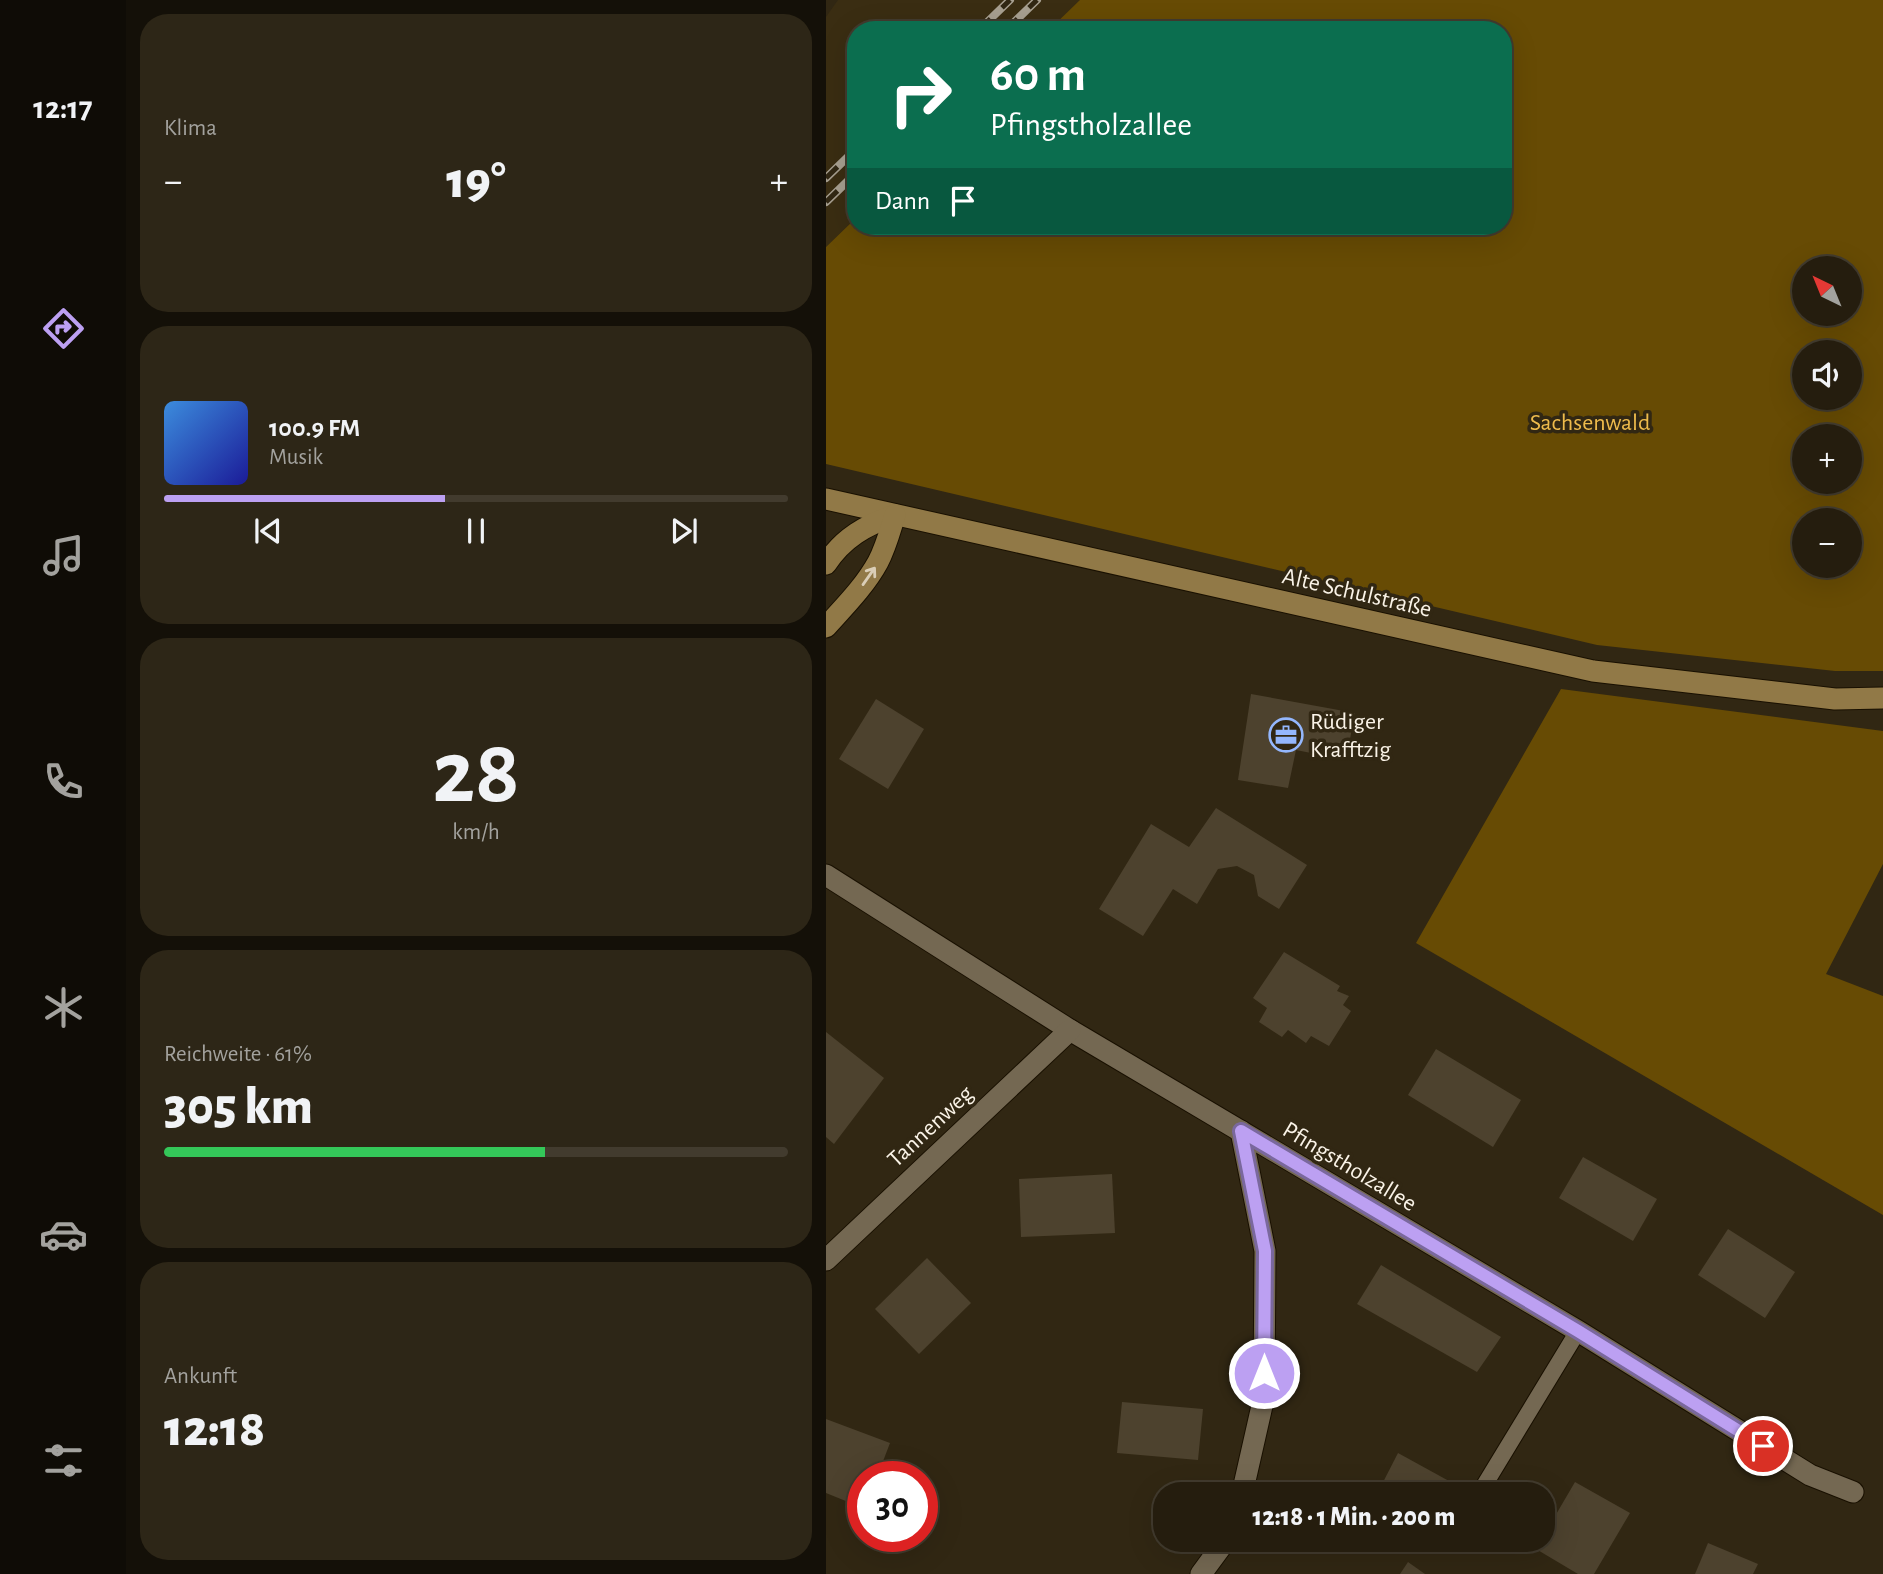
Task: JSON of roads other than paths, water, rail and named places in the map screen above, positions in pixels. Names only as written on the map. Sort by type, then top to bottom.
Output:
[{"type":"main road","name":"Alte Schulstraße","points":[[826,499],[1593,671],[1835,699],[1883,698]]},
{"type":"main road","points":[[826,565],[843,543],[860,530],[895,515]]},
{"type":"main road","points":[[826,627],[865,582],[878,562],[895,515]]},
{"type":"street","name":"Pfingstholzallee","points":[[826,875],[1070,1030],[1578,1331],[1810,1475],[1853,1492]]},
{"type":"street","name":"Tannenweg","points":[[826,1260],[1070,1030]]},
{"type":"street","points":[[1241,1131],[1265,1251],[1264,1397],[1245,1482]]},
{"type":"street","points":[[1201,1574],[1217,1552]]},
{"type":"lane","points":[[1486,1482],[1578,1331]]},
{"type":"railway","points":[[988,21],[1010,0]]},
{"type":"railway","points":[[1015,21],[1037,0]]},
{"type":"railway","points":[[826,178],[847,158]]},
{"type":"railway","points":[[826,202],[847,182]]},
{"type":"place","name":"Rüdiger Krafftzig","points":[[1286,735]]},
{"type":"park label","name":"Sachsenwald","points":[[1590,422]]}]
